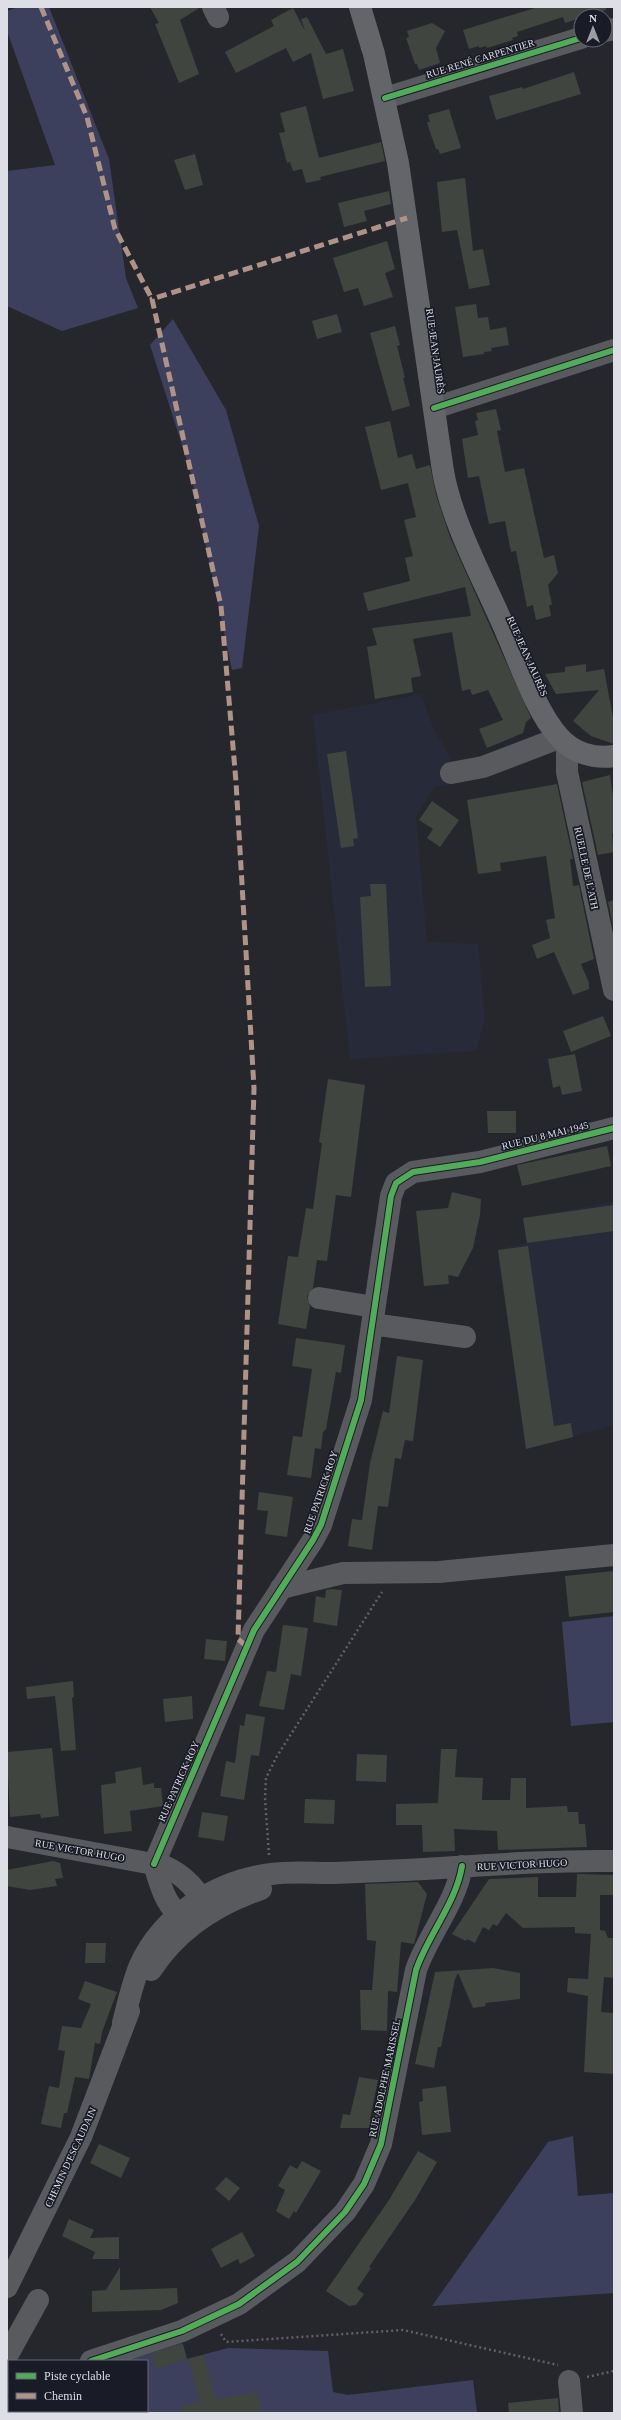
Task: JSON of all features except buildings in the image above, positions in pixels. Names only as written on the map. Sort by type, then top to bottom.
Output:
[{"type":"main road","name":"RUE JEAN JAURÈS","points":[[360,7],[385,98],[407,218],[445,482],[452,508],[534,692],[549,723],[563,742]]},
{"type":"main road","points":[[563,742],[593,756],[614,756]]},
{"type":"street","name":"RUE RENÉ CARPENTIER","points":[[385,98],[573,40]]},
{"type":"street","points":[[434,408],[614,350]]},
{"type":"street","points":[[451,773],[483,767],[563,742]]},
{"type":"street","name":"RUELLE DE L'ATH","points":[[563,742],[567,772],[614,990]]},
{"type":"street","name":"RUE DU 8 MAI 1945","points":[[480,1162],[614,1128]]},
{"type":"street","name":"RUE PATRICK ROY","points":[[154,1864],[250,1637],[313,1540],[321,1525],[361,1400],[391,1196],[396,1183],[413,1172],[480,1162]]},
{"type":"street","points":[[319,1298],[373,1316],[466,1337]]},
{"type":"street","points":[[281,1588],[343,1573],[394,1574],[439,1572],[614,1555]]},
{"type":"street","name":"RUE VICTOR HUGO","points":[[7,1837],[154,1864],[178,1874],[192,1910]]},
{"type":"street","name":"RUE VICTOR HUGO","points":[[192,1910],[236,1883],[270,1874],[334,1873],[462,1866],[614,1861]]},
{"type":"street","name":"RUE ADOLPHE MARISSEL","points":[[94,2360],[168,2336],[212,2319],[255,2294],[297,2262],[335,2225],[364,2184],[376,2157],[385,2128],[416,1970],[425,1946],[457,1885],[462,1866]]},
{"type":"street","name":"RUE VICTOR HUGO","points":[[192,1910],[234,1900],[259,1889],[294,1880],[334,1873]]},
{"type":"street","name":"CHEMIN D'ESCAUDAIN","points":[[7,2287],[78,2144],[123,2023],[131,1989],[141,1964],[153,1942],[192,1910]]},
{"type":"street","points":[[7,2356],[38,2300]]},
{"type":"street","points":[[569,2381],[572,2413]]},
{"type":"path","points":[[270,1874],[265,1798],[266,1778],[277,1756],[394,1574]]},
{"type":"path","points":[[212,2319],[226,2342],[404,2330],[564,2366],[569,2381],[614,2370]]},
{"type":"shaded area","points":[[18,7],[49,7],[109,159],[126,278],[138,308],[62,331],[7,306],[7,171],[55,165],[7,31],[7,11]]},
{"type":"shaded area","points":[[173,319],[226,410],[259,526],[242,668],[232,670],[190,470],[150,345]]},
{"type":"shaded area","points":[[421,694],[434,730],[450,756],[452,769],[450,785],[435,786],[416,817],[427,942],[478,944],[485,1019],[476,1051],[350,1059],[313,715]]},
{"type":"shaded area","points":[[614,1202],[614,1425],[526,1449],[497,1250],[526,1243],[523,1218]]},
{"type":"shaded area","points":[[614,1616],[614,1722],[571,1726],[562,1622]]},
{"type":"shaded area","points":[[573,2136],[578,2196],[614,2193],[614,2293],[432,2306],[548,2142]]},
{"type":"shaded area","points":[[182,2343],[187,2359],[228,2348],[328,2351],[333,2392],[348,2395],[473,2380],[477,2413],[114,2413],[148,2412],[148,2360],[128,2360]]},
{"type":"marked path","points":[[41,7],[87,117],[115,229],[152,299]]},
{"type":"marked path","points":[[246,1646],[238,1639],[254,1088],[236,782],[221,606],[152,299],[407,218]]},
{"type":"cycle path","points":[[385,98],[573,40]]},
{"type":"cycle path","points":[[434,408],[614,350]]},
{"type":"cycle path","points":[[154,1864],[254,1630],[313,1540],[321,1525],[361,1400],[391,1196],[396,1183],[413,1172],[480,1162],[614,1128]]},
{"type":"cycle path","points":[[94,2360],[182,2331],[239,2304],[297,2262],[345,2212],[364,2184],[381,2144],[416,1970],[427,1944],[454,1893],[462,1866]]}]
